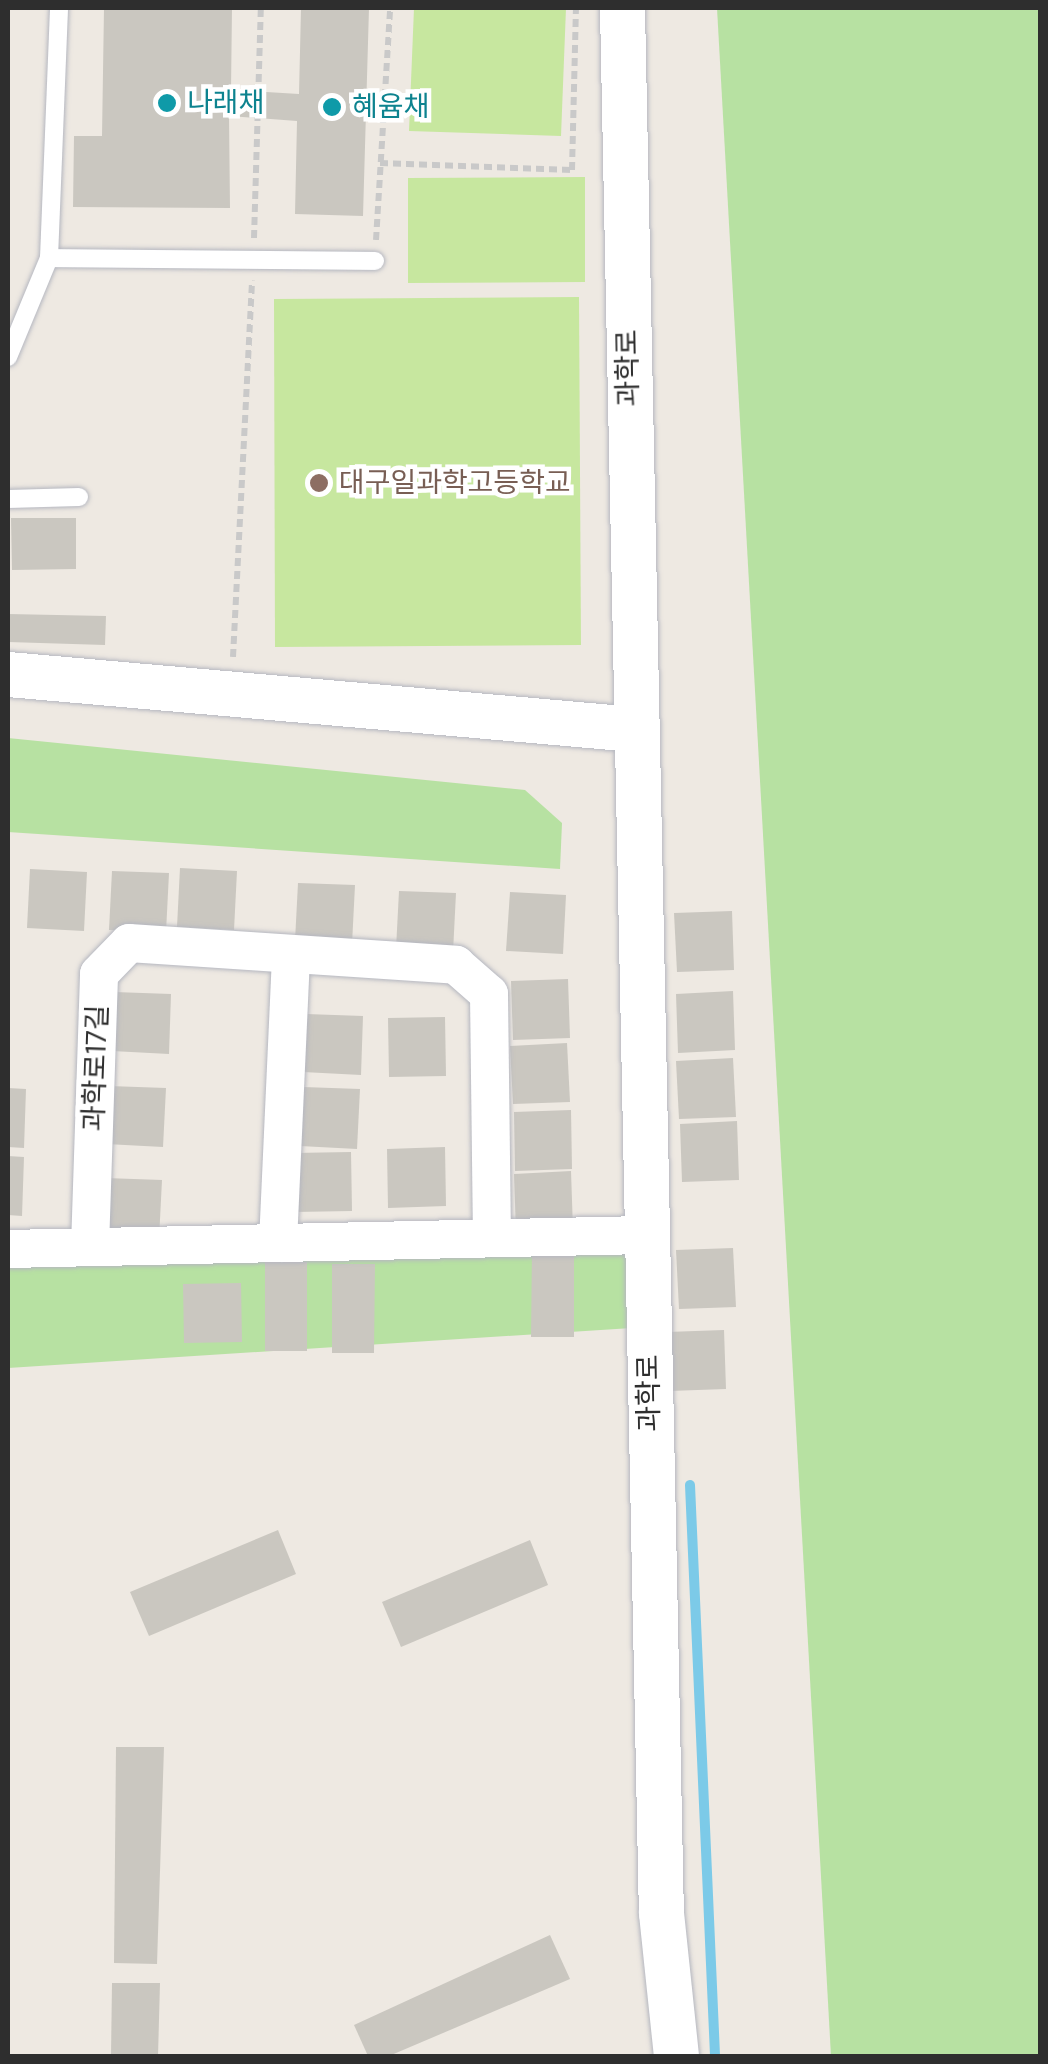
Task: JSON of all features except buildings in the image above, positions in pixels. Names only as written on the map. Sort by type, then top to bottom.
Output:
[{"type":"street","name":"과학로","points":[[622,8],[660,1913],[676,2056]]},
{"type":"street","points":[[8,674],[634,729]]},
{"type":"street","name":"과학로17길","points":[[90,1247],[99,974],[129,943],[291,958],[456,965],[489,994],[492,1238]]},
{"type":"street","points":[[278,1243],[291,958]]},
{"type":"street","points":[[8,1249],[646,1235]]},
{"type":"lane","points":[[8,358],[16,315],[49,258],[60,8]]},
{"type":"lane","points":[[49,258],[375,262]]},
{"type":"lane","points":[[8,500],[78,497]]},
{"type":"path","points":[[231,694],[254,260],[260,8]]},
{"type":"path","points":[[375,262],[390,8]]},
{"type":"path","points":[[380,163],[572,170],[576,8]]},
{"type":"green space","points":[[414,8],[566,8],[561,136],[409,131]]},
{"type":"green space","points":[[717,8],[1040,8],[1040,2056],[831,2056]]},
{"type":"green space","points":[[585,177],[585,282],[408,283],[408,178]]},
{"type":"green space","points":[[579,297],[581,645],[275,647],[274,299]]},
{"type":"green space","points":[[8,738],[525,790],[562,823],[560,869],[8,832]]},
{"type":"green space","points":[[645,1235],[647,1327],[8,1368],[8,1249]]},
{"type":"waterway","points":[[690,1485],[715,2056]]},
{"type":"place","name":"나래채","points":[[167,103]]},
{"type":"place","name":"혜윰채","points":[[332,107]]},
{"type":"place","name":"대구일과학고등학교","points":[[319,483]]}]
